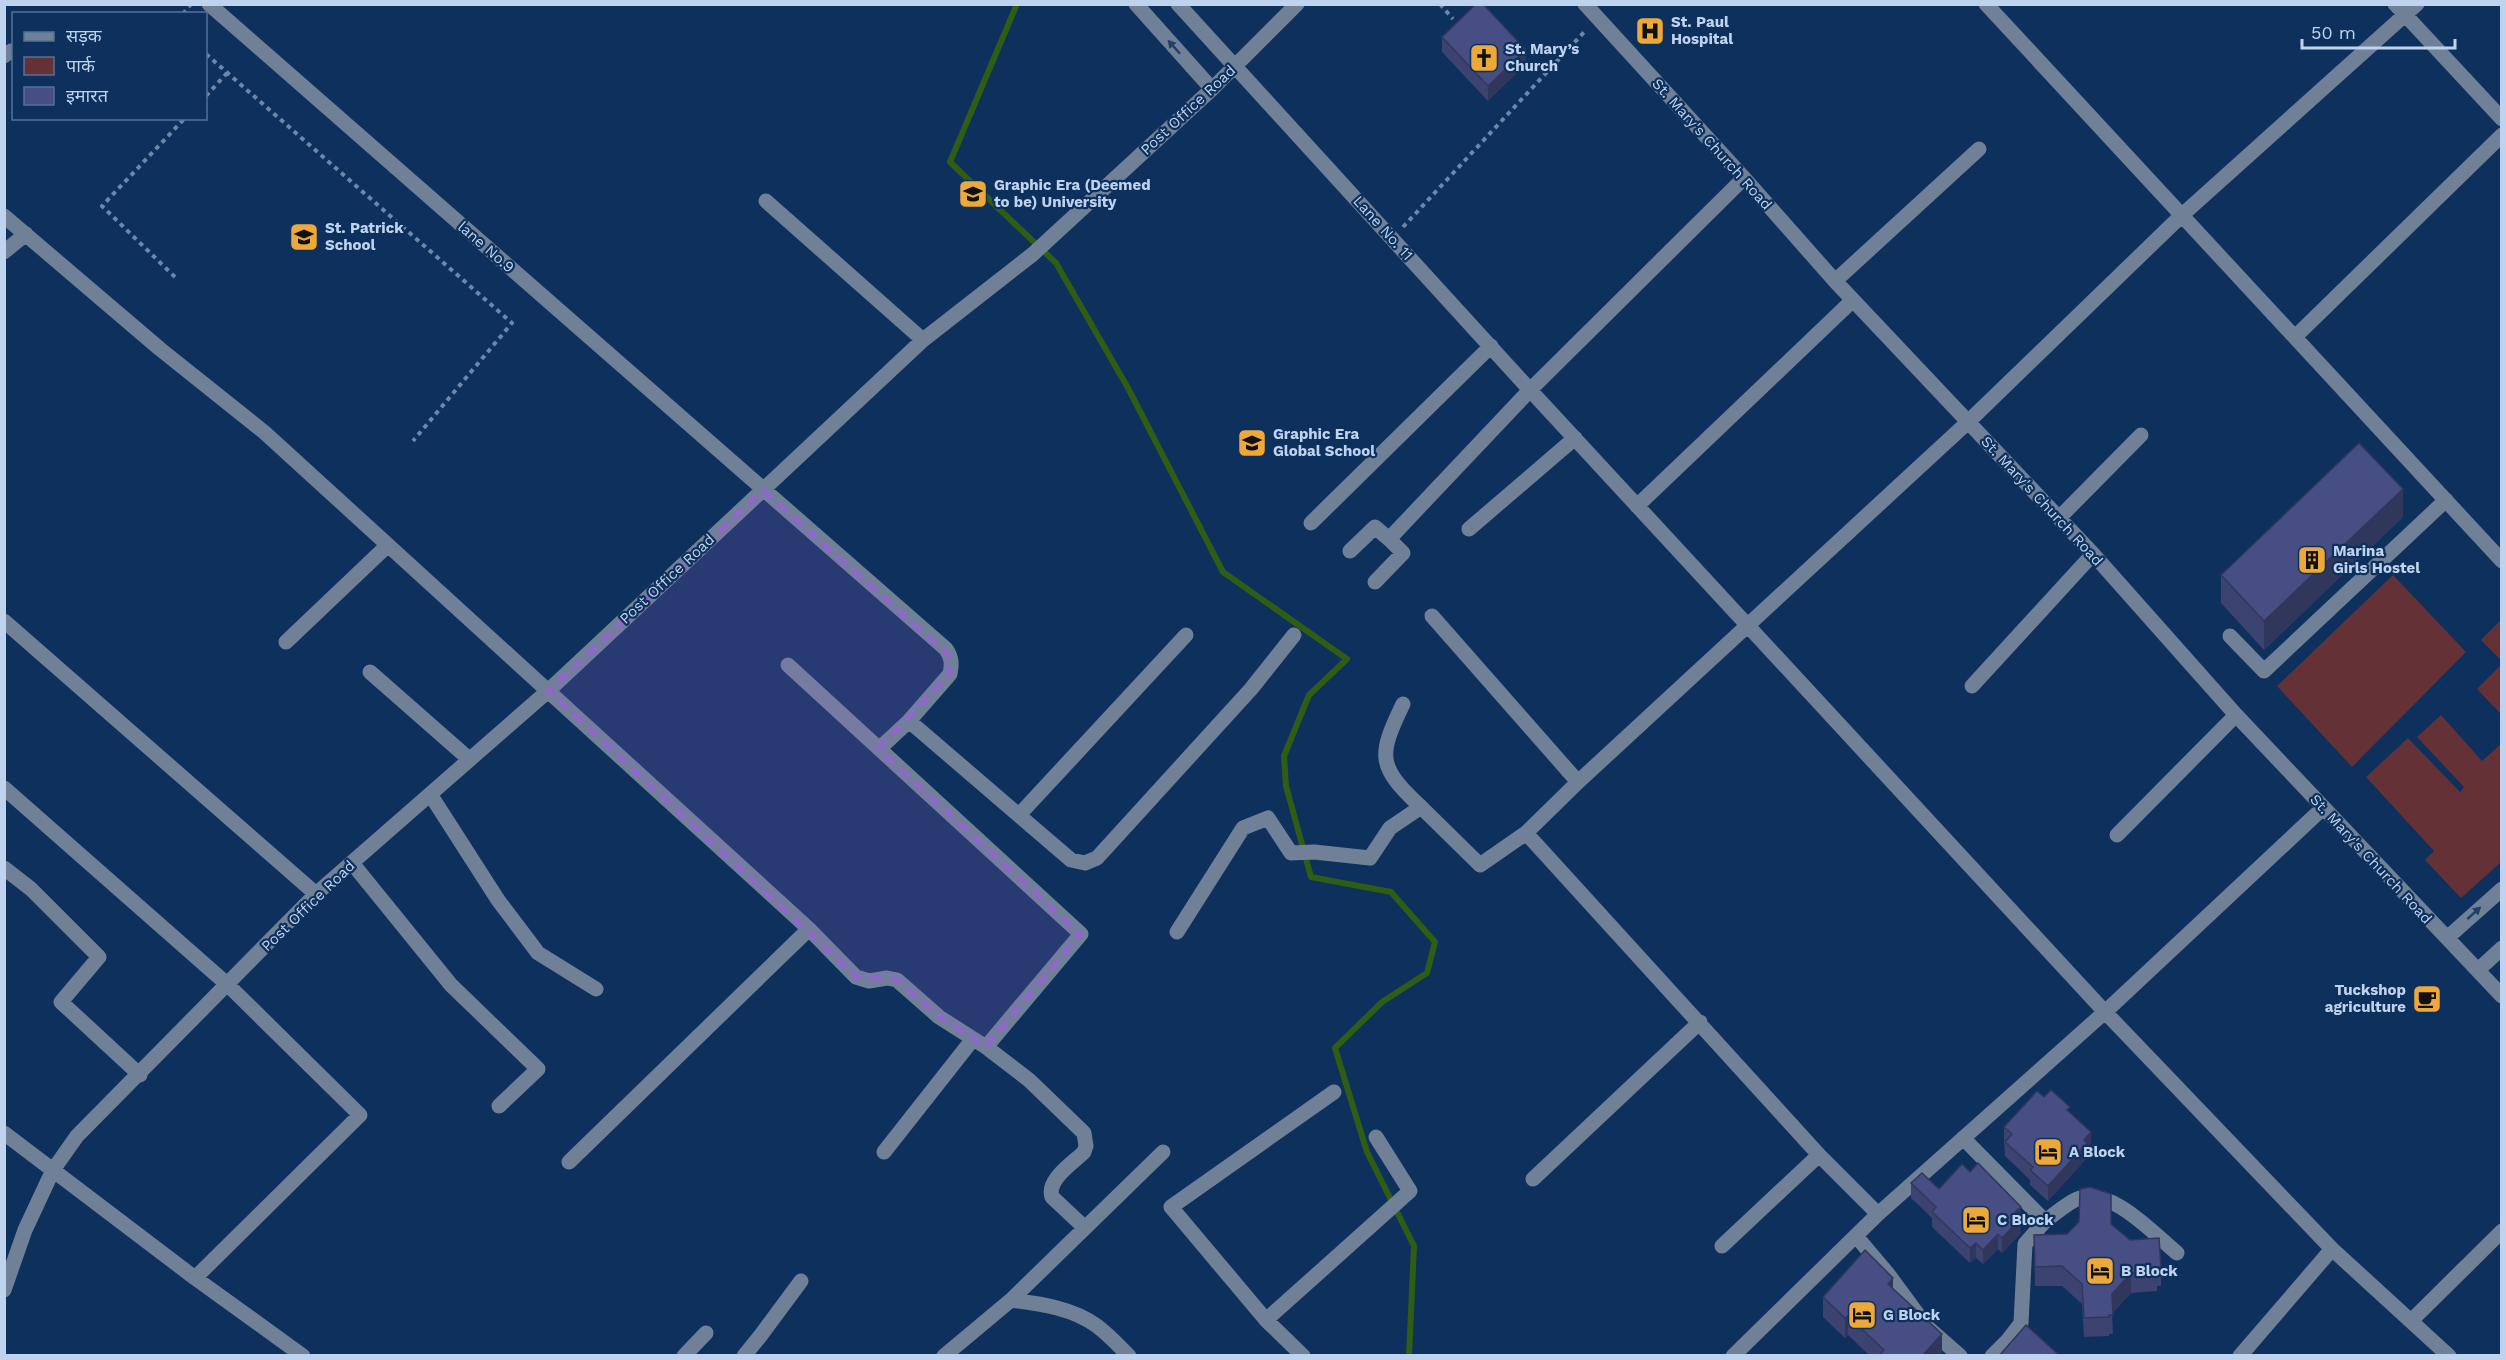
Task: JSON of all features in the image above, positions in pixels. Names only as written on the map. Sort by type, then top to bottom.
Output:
[{"type":"street","name":"lane No.9","points":[[209,4],[950,656],[952,665],[950,674],[909,721],[879,749]]},
{"type":"street","points":[[1136,4],[1212,89]]},
{"type":"street","name":"Post Office Road","points":[[4,1290],[25,1230],[52,1170],[77,1136],[316,894],[548,691],[923,340],[1033,254],[1212,89],[1297,4]]},
{"type":"street","name":"St. Mary's Church Road","points":[[1585,4],[1744,178],[1835,282],[2093,554],[2236,715],[2502,996]]},
{"type":"street","points":[[1986,4],[2502,561]]},
{"type":"street","points":[[1403,704],[1385,746],[1387,766],[1401,788],[1480,865],[1526,833],[1578,782],[1968,422],[2181,216],[2400,10],[2417,4]]},
{"type":"street","name":"Lane No. 11","points":[[1184,6],[1530,390],[2105,1012],[2332,1249],[2449,1356]]},
{"type":"street","points":[[2400,10],[2502,119]]},
{"type":"street","points":[[2296,336],[2502,135]]},
{"type":"street","points":[[1835,282],[1979,149]]},
{"type":"street","points":[[1389,539],[1530,390],[1744,178]]},
{"type":"street","points":[[766,201],[923,340]]},
{"type":"street","points":[[4,216],[264,432],[809,929],[856,977],[869,981],[886,978],[897,980],[939,1017],[1029,1080],[1084,1133],[1086,1146],[1084,1152],[1052,1184],[1050,1193],[1085,1228]]},
{"type":"street","points":[[4,252],[26,234]]},
{"type":"street","points":[[1637,506],[1853,300]]},
{"type":"street","points":[[1311,523],[1491,346]]},
{"type":"street","points":[[2059,518],[2141,435]]},
{"type":"street","points":[[1469,529],[1575,438]]},
{"type":"street","points":[[2230,636],[2264,671],[2446,500]]},
{"type":"street","points":[[1350,551],[1375,527],[1403,553],[1375,582]]},
{"type":"street","points":[[286,642],[388,544]]},
{"type":"street","points":[[1972,686],[2093,554]]},
{"type":"street","points":[[1432,616],[1578,782]]},
{"type":"street","points":[[4,621],[316,894]]},
{"type":"street","points":[[909,721],[1071,860],[1085,863],[1097,858],[1251,689],[1294,635]]},
{"type":"street","points":[[1019,815],[1186,636]]},
{"type":"street","points":[[788,665],[1081,934],[979,1043],[885,1152]]},
{"type":"street","points":[[370,672],[469,759]]},
{"type":"street","points":[[2117,835],[2236,715]]},
{"type":"street","points":[[4,788],[228,985],[360,1115],[195,1278]]},
{"type":"street","points":[[430,794],[498,900],[538,953],[596,989]]},
{"type":"street","points":[[1177,932],[1243,828],[1268,818],[1291,853],[1314,852],[1370,858],[1390,828],[1421,807]]},
{"type":"street","points":[[1733,1356],[1878,1214],[2105,1012],[2323,808]]},
{"type":"street","points":[[1526,833],[1819,1155],[1878,1214]]},
{"type":"street","points":[[352,863],[451,986],[538,1069],[499,1106]]},
{"type":"street","points":[[4,868],[31,889],[99,957],[61,1002],[140,1074]]},
{"type":"street","points":[[2447,938],[2502,889]]},
{"type":"street","points":[[569,1162],[809,929]]},
{"type":"street","points":[[2478,970],[2502,948]]},
{"type":"street","points":[[1533,1179],[1700,1022]]},
{"type":"street","points":[[1303,1356],[1266,1320],[1171,1207],[1334,1092]]},
{"type":"street","points":[[4,1133],[195,1278],[303,1356]]},
{"type":"street","points":[[1266,1320],[1410,1191],[1376,1137]]},
{"type":"street","points":[[1964,1138],[2045,1221]]},
{"type":"street","points":[[944,1356],[1011,1300],[1163,1152]]},
{"type":"street","points":[[1722,1246],[1819,1155]]},
{"type":"street","points":[[1992,1356],[2021,1323],[2025,1244],[2045,1221],[2078,1198],[2104,1198],[2117,1204],[2177,1253]]},
{"type":"street","points":[[2411,1321],[2502,1231]]},
{"type":"street","points":[[1856,1236],[1888,1274],[1927,1327],[1960,1356]]},
{"type":"street","points":[[2240,1356],[2332,1249]]},
{"type":"street","points":[[744,1356],[801,1281]]},
{"type":"street","points":[[1011,1300],[1059,1308],[1080,1316],[1097,1326],[1129,1356]]},
{"type":"street","points":[[690,1354],[706,1334]]},
{"type":"path","points":[[1440,4],[1453,19]]},
{"type":"path","points":[[1392,238],[1597,18]]},
{"type":"path","points":[[207,55],[512,323],[412,441]]},
{"type":"path","points":[[207,95],[227,73]]},
{"type":"path","points":[[176,276],[102,206],[183,120]]},
{"type":"highlighted area","points":[[763,490],[950,656],[950,674],[879,749],[1081,934],[986,1047],[939,1017],[897,980],[856,977],[548,691]]},
{"type":"green space","points":[[2393,575],[2466,652],[2352,767],[2277,686]]},
{"type":"green space","points":[[2501,620],[2501,660],[2481,640]]},
{"type":"green space","points":[[2501,665],[2501,714],[2477,689]]},
{"type":"green space","points":[[2441,715],[2482,761],[2501,744],[2501,862],[2461,898],[2425,860],[2434,851],[2366,777],[2408,738],[2460,792],[2464,787],[2417,737]]},
{"type":"building","name":"St. Mary’s Church","points":[[1476,4],[1483,4],[1526,50],[1488,86],[1442,37]]},
{"type":"building","name":"Marina Girls Hostel","points":[[2359,443],[2403,489],[2264,621],[2221,575]]},
{"type":"building","name":"A Block","points":[[2051,1090],[2070,1107],[2067,1110],[2091,1132],[2084,1140],[2087,1143],[2048,1186],[2030,1170],[2033,1167],[2005,1142],[2012,1134],[2004,1127],[2037,1091],[2044,1097]]},
{"type":"building","points":[[1978,1163],[2021,1207],[2015,1212],[2021,1218],[2002,1238],[1998,1234],[1983,1250],[1976,1243],[1970,1248],[1932,1212],[1936,1207],[1911,1183],[1922,1173],[1939,1189],[1962,1164],[1970,1172]]},
{"type":"building","name":"B Block","points":[[2090,1187],[2111,1194],[2111,1224],[2130,1240],[2159,1238],[2161,1267],[2157,1267],[2157,1272],[2131,1273],[2112,1294],[2113,1315],[2109,1317],[2084,1318],[2082,1284],[2062,1266],[2035,1267],[2034,1235],[2067,1234],[2079,1222],[2080,1189]]},
{"type":"building","points":[[1865,1250],[1893,1278],[1888,1284],[1942,1334],[1922,1356],[1884,1356],[1881,1353],[1884,1350],[1848,1316],[1845,1318],[1823,1297]]},
{"type":"building","points":[[2026,1325],[2060,1356],[1999,1356]]},
{"type":"waterway","points":[[1017,4],[950,162],[1056,263],[1128,388],[1223,572],[1347,659],[1309,695],[1284,756],[1286,786],[1311,877],[1391,892],[1435,942],[1427,973],[1382,1002],[1335,1048],[1367,1152],[1414,1246],[1409,1356]]},
{"type":"place","name":"St. Paul Hospital","points":[[1650,31]]},
{"type":"place","name":"St. Mary’s Church","points":[[1484,58]]},
{"type":"place","name":"Graphic Era (Deemed to be) University","points":[[973,194]]},
{"type":"place","name":"St. Patrick School","points":[[304,237]]},
{"type":"place","name":"Graphic Era Global School","points":[[1252,443]]},
{"type":"place","name":"Marina Girls Hostel","points":[[2312,560]]},
{"type":"place","name":"Tuckshop agriculture","points":[[2427,999]]},
{"type":"place","name":"A Block","points":[[2048,1152]]},
{"type":"place","name":"C Block","points":[[1976,1220]]},
{"type":"place","name":"B Block","points":[[2100,1271]]},
{"type":"place","name":"G Block","points":[[1862,1315]]}]
